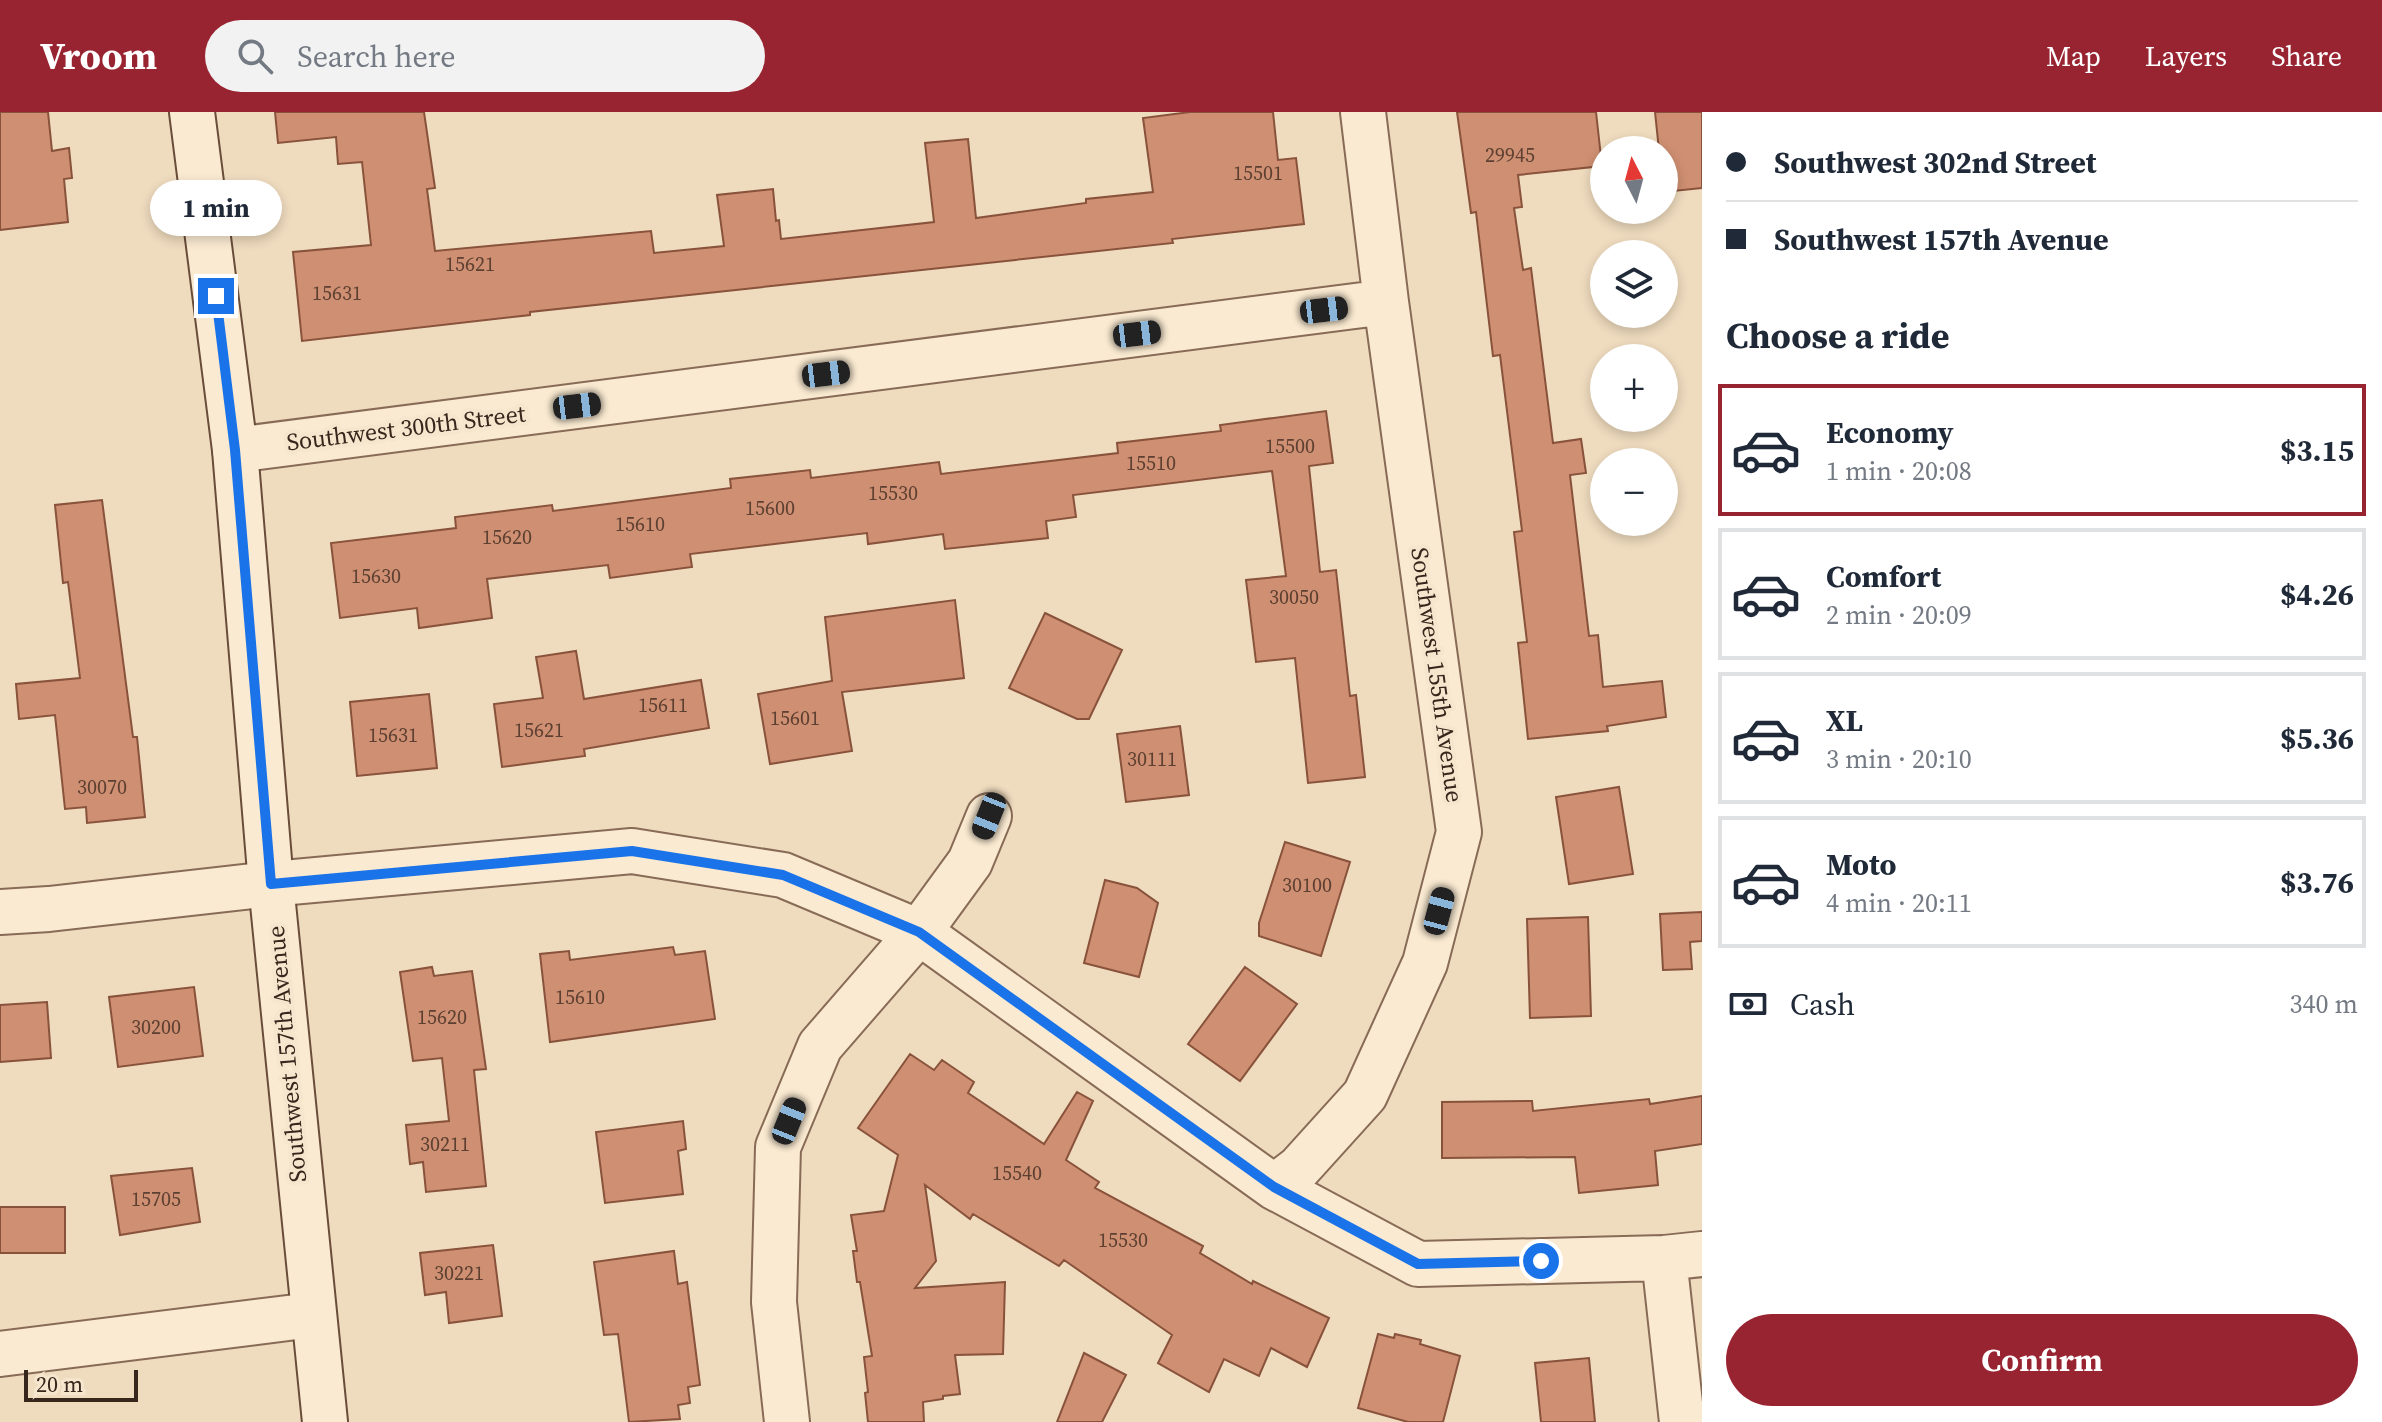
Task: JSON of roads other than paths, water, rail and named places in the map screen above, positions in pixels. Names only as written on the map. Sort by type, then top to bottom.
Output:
[{"type":"street","name":"Southwest 157th Avenue","points":[[192,112],[235,450],[271,884],[325,1422]]},
{"type":"street","name":"Southwest 155th Avenue","points":[[1274,1187],[1299,1168],[1365,1095],[1425,963],[1459,832],[1363,112]]},
{"type":"street","name":"Southwest 300th Street","points":[[235,450],[1386,302]]},
{"type":"street","points":[[787,1422],[774,1302],[778,1147],[820,1046],[919,932],[970,862],[989,816]]},
{"type":"street","points":[[0,912],[632,851],[783,875],[919,932],[1274,1187],[1418,1264],[1683,1256],[1682,1422]]},
{"type":"street","points":[[0,1354],[312,1315]]}]
